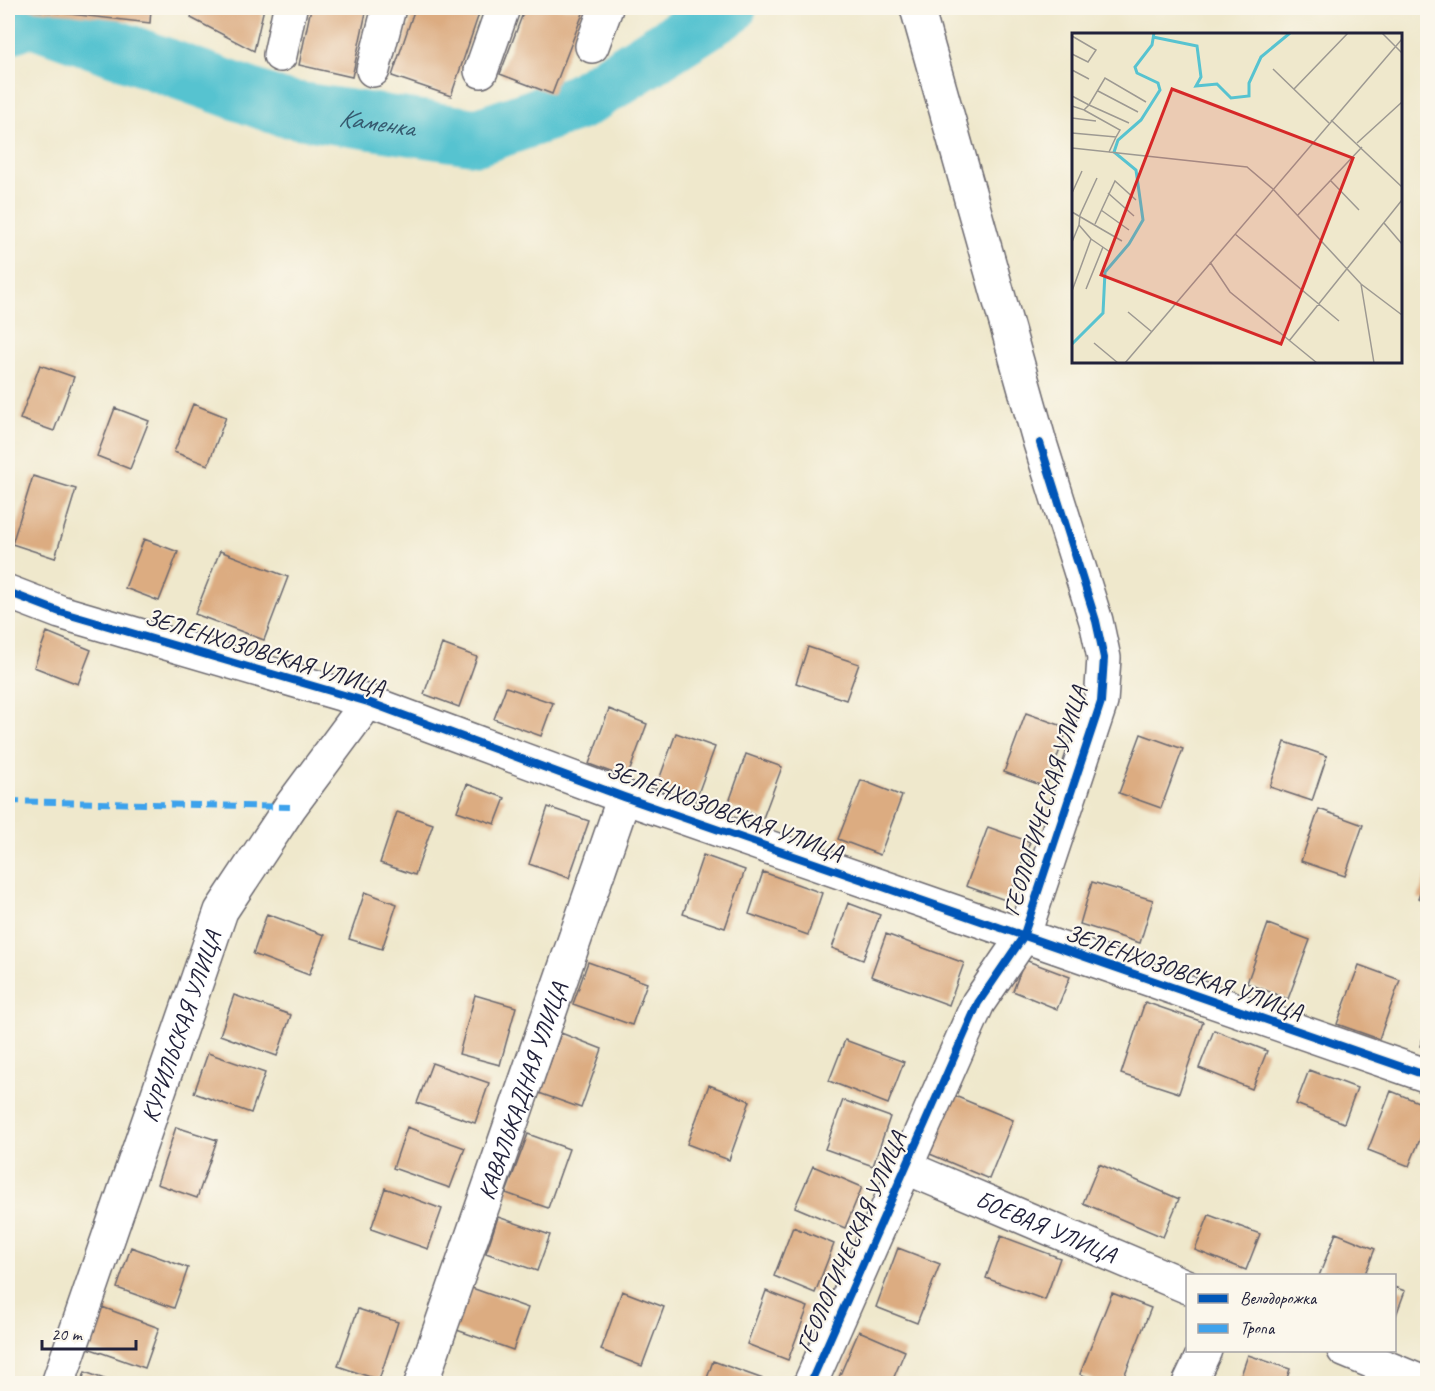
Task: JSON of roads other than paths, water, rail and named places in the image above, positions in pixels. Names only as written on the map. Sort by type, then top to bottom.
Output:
[{"type":"street","points":[[280,55],[290,8]]},
{"type":"street","points":[[373,70],[389,8]]},
{"type":"street","points":[[481,71],[503,8]]},
{"type":"street","points":[[592,46],[606,8]]},
{"type":"street","name":"ГЕОЛОГИЧЕСКАЯ УЛИЦА","points":[[810,1383],[978,1003],[1023,937],[1101,702],[1104,658],[1096,621],[1040,443],[917,8]]},
{"type":"street","name":"ЗЕЛЕНХОЗОВСКАЯ УЛИЦА","points":[[8,592],[60,612],[368,702],[624,797],[1428,1076]]},
{"type":"street","name":"КУРИЛЬСКАЯ УЛИЦА","points":[[58,1383],[221,911],[290,807],[368,702]]},
{"type":"street","name":"КАВАЛЬКАДНАЯ УЛИЦА","points":[[421,1383],[624,797]]},
{"type":"street","name":"БОЕВАЯ УЛИЦА","points":[[905,1167],[1186,1286]]},
{"type":"street","points":[[1189,1383],[1204,1352]]},
{"type":"street","points":[[1349,1352],[1426,1383]]},
{"type":"waterway","name":"Каменка","points":[[8,26],[31,18],[282,108],[477,137],[579,102],[728,8]]}]
